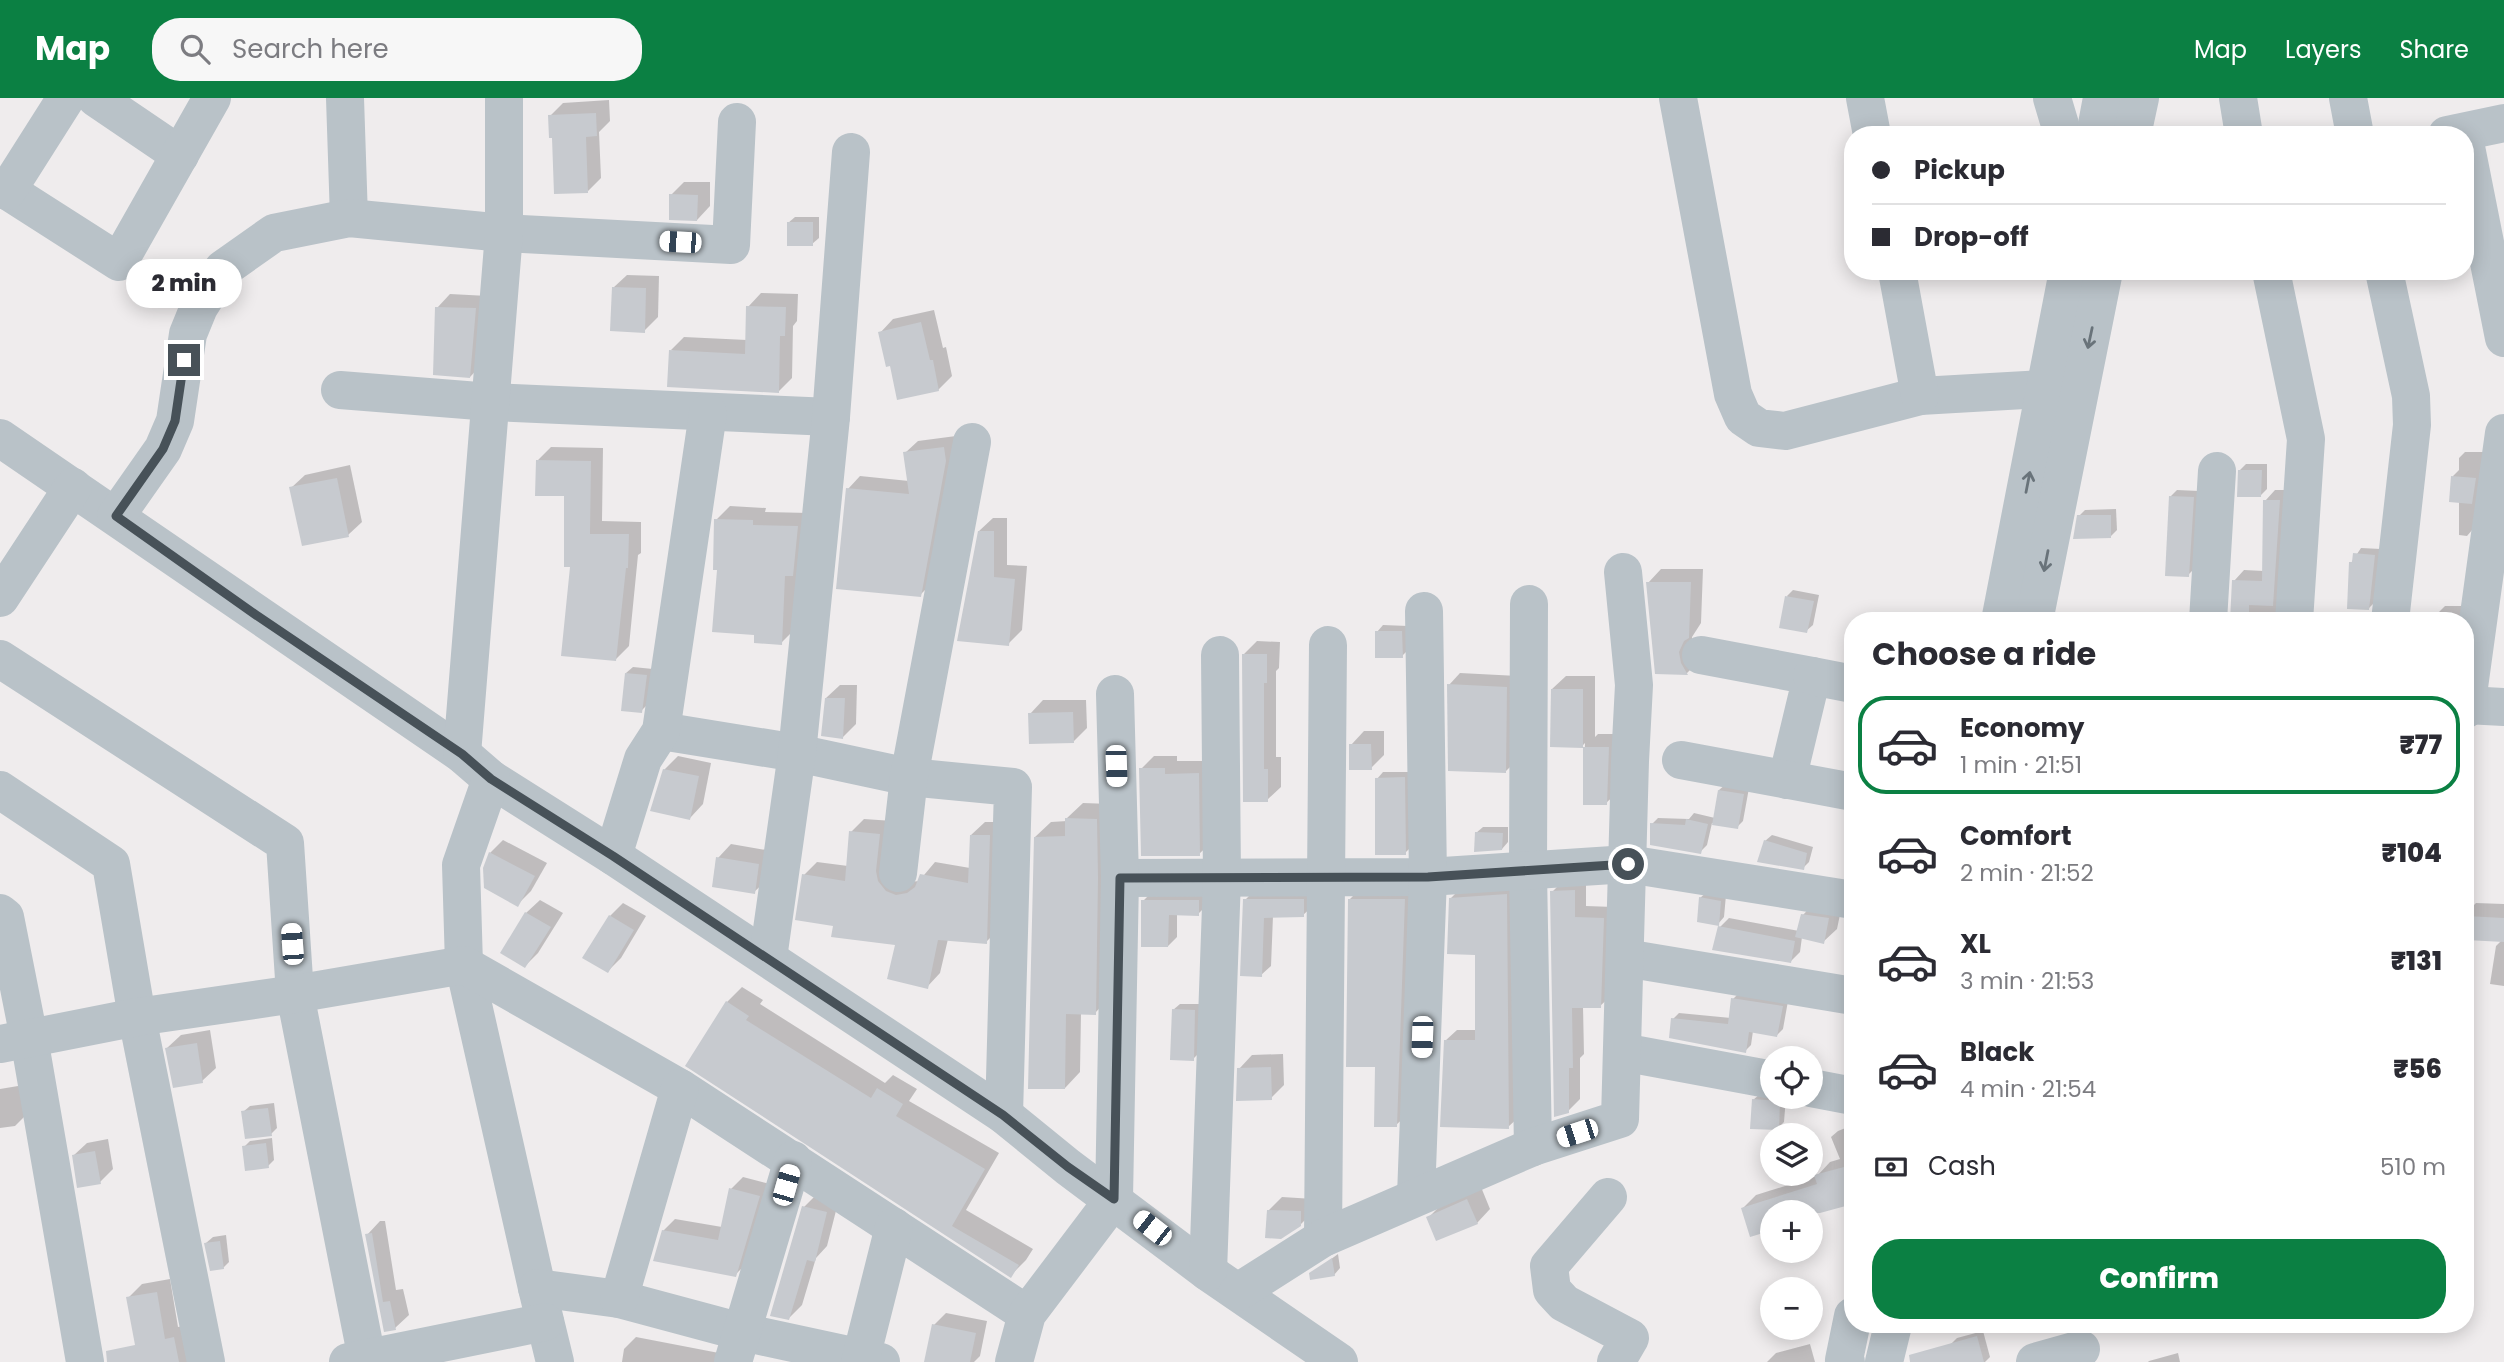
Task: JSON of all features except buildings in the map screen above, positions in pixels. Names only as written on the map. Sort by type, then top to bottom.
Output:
[{"type":"street","points":[[66,98],[3,189],[119,262],[212,98]]},
{"type":"street","points":[[96,98],[180,155]]},
{"type":"street","points":[[345,98],[349,218]]},
{"type":"street","points":[[462,754],[504,233],[504,98]]},
{"type":"street","points":[[1678,98],[1732,394],[1743,418],[1759,428],[1785,430],[1920,396],[2063,388]]},
{"type":"street","points":[[1865,98],[1870,126]]},
{"type":"street","points":[[2052,98],[2060,126]]},
{"type":"street","points":[[2097,126],[2102,98]]},
{"type":"street","points":[[2135,126],[2140,98]]},
{"type":"street","points":[[2238,98],[2243,126]]},
{"type":"street","points":[[2348,98],[2353,126]]},
{"type":"street","points":[[116,516],[163,449],[175,421],[188,334],[199,307],[223,268],[274,233],[349,218],[504,233],[731,245],[737,122]]},
{"type":"street","points":[[2474,127],[2504,123]]},
{"type":"street","points":[[768,958],[797,753],[831,418],[851,152]]},
{"type":"street","points":[[2474,199],[2504,338]]},
{"type":"street","points":[[1899,280],[1920,396]]},
{"type":"street","points":[[2035,612],[2063,388],[2068,280]]},
{"type":"street","points":[[2002,612],[2063,388],[2101,280]]},
{"type":"street","points":[[2273,280],[2306,439],[2295,612]]},
{"type":"street","points":[[2386,280],[2411,396],[2412,415],[2391,612]]},
{"type":"street","points":[[340,390],[491,402],[831,418]]},
{"type":"street","points":[[613,856],[643,759],[661,731],[708,413]]},
{"type":"street","points":[[2474,649],[2504,433]]},
{"type":"street","points":[[0,438],[462,754],[491,779],[613,856],[1003,1115],[1068,1167],[1223,1282],[1339,1362]]},
{"type":"street","points":[[898,873],[909,777],[972,442]]},
{"type":"street","points":[[2209,612],[2217,471]]},
{"type":"street","points":[[0,598],[74,487]]},
{"type":"street","points":[[1223,1282],[1533,1147],[1620,1119],[1634,685],[1623,572]]},
{"type":"street","points":[[1529,604],[1528,872],[1533,1147]]},
{"type":"street","points":[[1416,1196],[1428,877],[1424,611]]},
{"type":"street","points":[[1323,1238],[1328,645]]},
{"type":"street","points":[[1220,655],[1223,1282]]},
{"type":"street","points":[[1701,655],[1844,682]]},
{"type":"street","points":[[0,659],[285,843],[295,994],[358,1360],[541,1305],[619,1299],[738,1347],[867,1360],[894,1227]]},
{"type":"street","points":[[1787,780],[1812,676]]},
{"type":"street","points":[[1014,1362],[1027,1314],[1114,1199],[1120,878],[1115,694]]},
{"type":"street","points":[[2474,707],[2504,707]]},
{"type":"street","points":[[661,731],[797,753],[909,777],[1013,787],[1003,1115]]},
{"type":"street","points":[[1681,760],[1844,790]]},
{"type":"street","points":[[491,779],[461,865],[464,965],[555,1362]]},
{"type":"street","points":[[0,790],[111,864],[137,1017],[206,1362]]},
{"type":"street","points":[[1120,878],[1428,877],[1628,864],[1844,900]]},
{"type":"street","points":[[0,913],[5,917],[15,1041],[85,1362]]},
{"type":"street","points":[[1625,958],[1844,994]]},
{"type":"street","points":[[15,1041],[137,1017],[464,965],[680,1088],[1027,1314]]},
{"type":"street","points":[[1622,1052],[1760,1078]]},
{"type":"street","points":[[619,1299],[680,1088]]},
{"type":"street","points":[[1823,1090],[1844,1094]]},
{"type":"street","points":[[738,1347],[793,1160]]},
{"type":"street","points":[[1608,1197],[1549,1266],[1552,1290],[1564,1303],[1630,1338],[1616,1362]]},
{"type":"street","points":[[1846,1362],[1844,1360],[1850,1333]]},
{"type":"street","points":[[1884,1362],[1890,1333]]},
{"type":"street","points":[[2035,1362],[2080,1345]]},
{"type":"route","points":[[184,360],[175,421],[163,449],[116,516],[256,615],[462,754],[491,779],[613,856],[1003,1115],[1068,1167],[1114,1199],[1120,878],[1428,877],[1628,864]]}]
